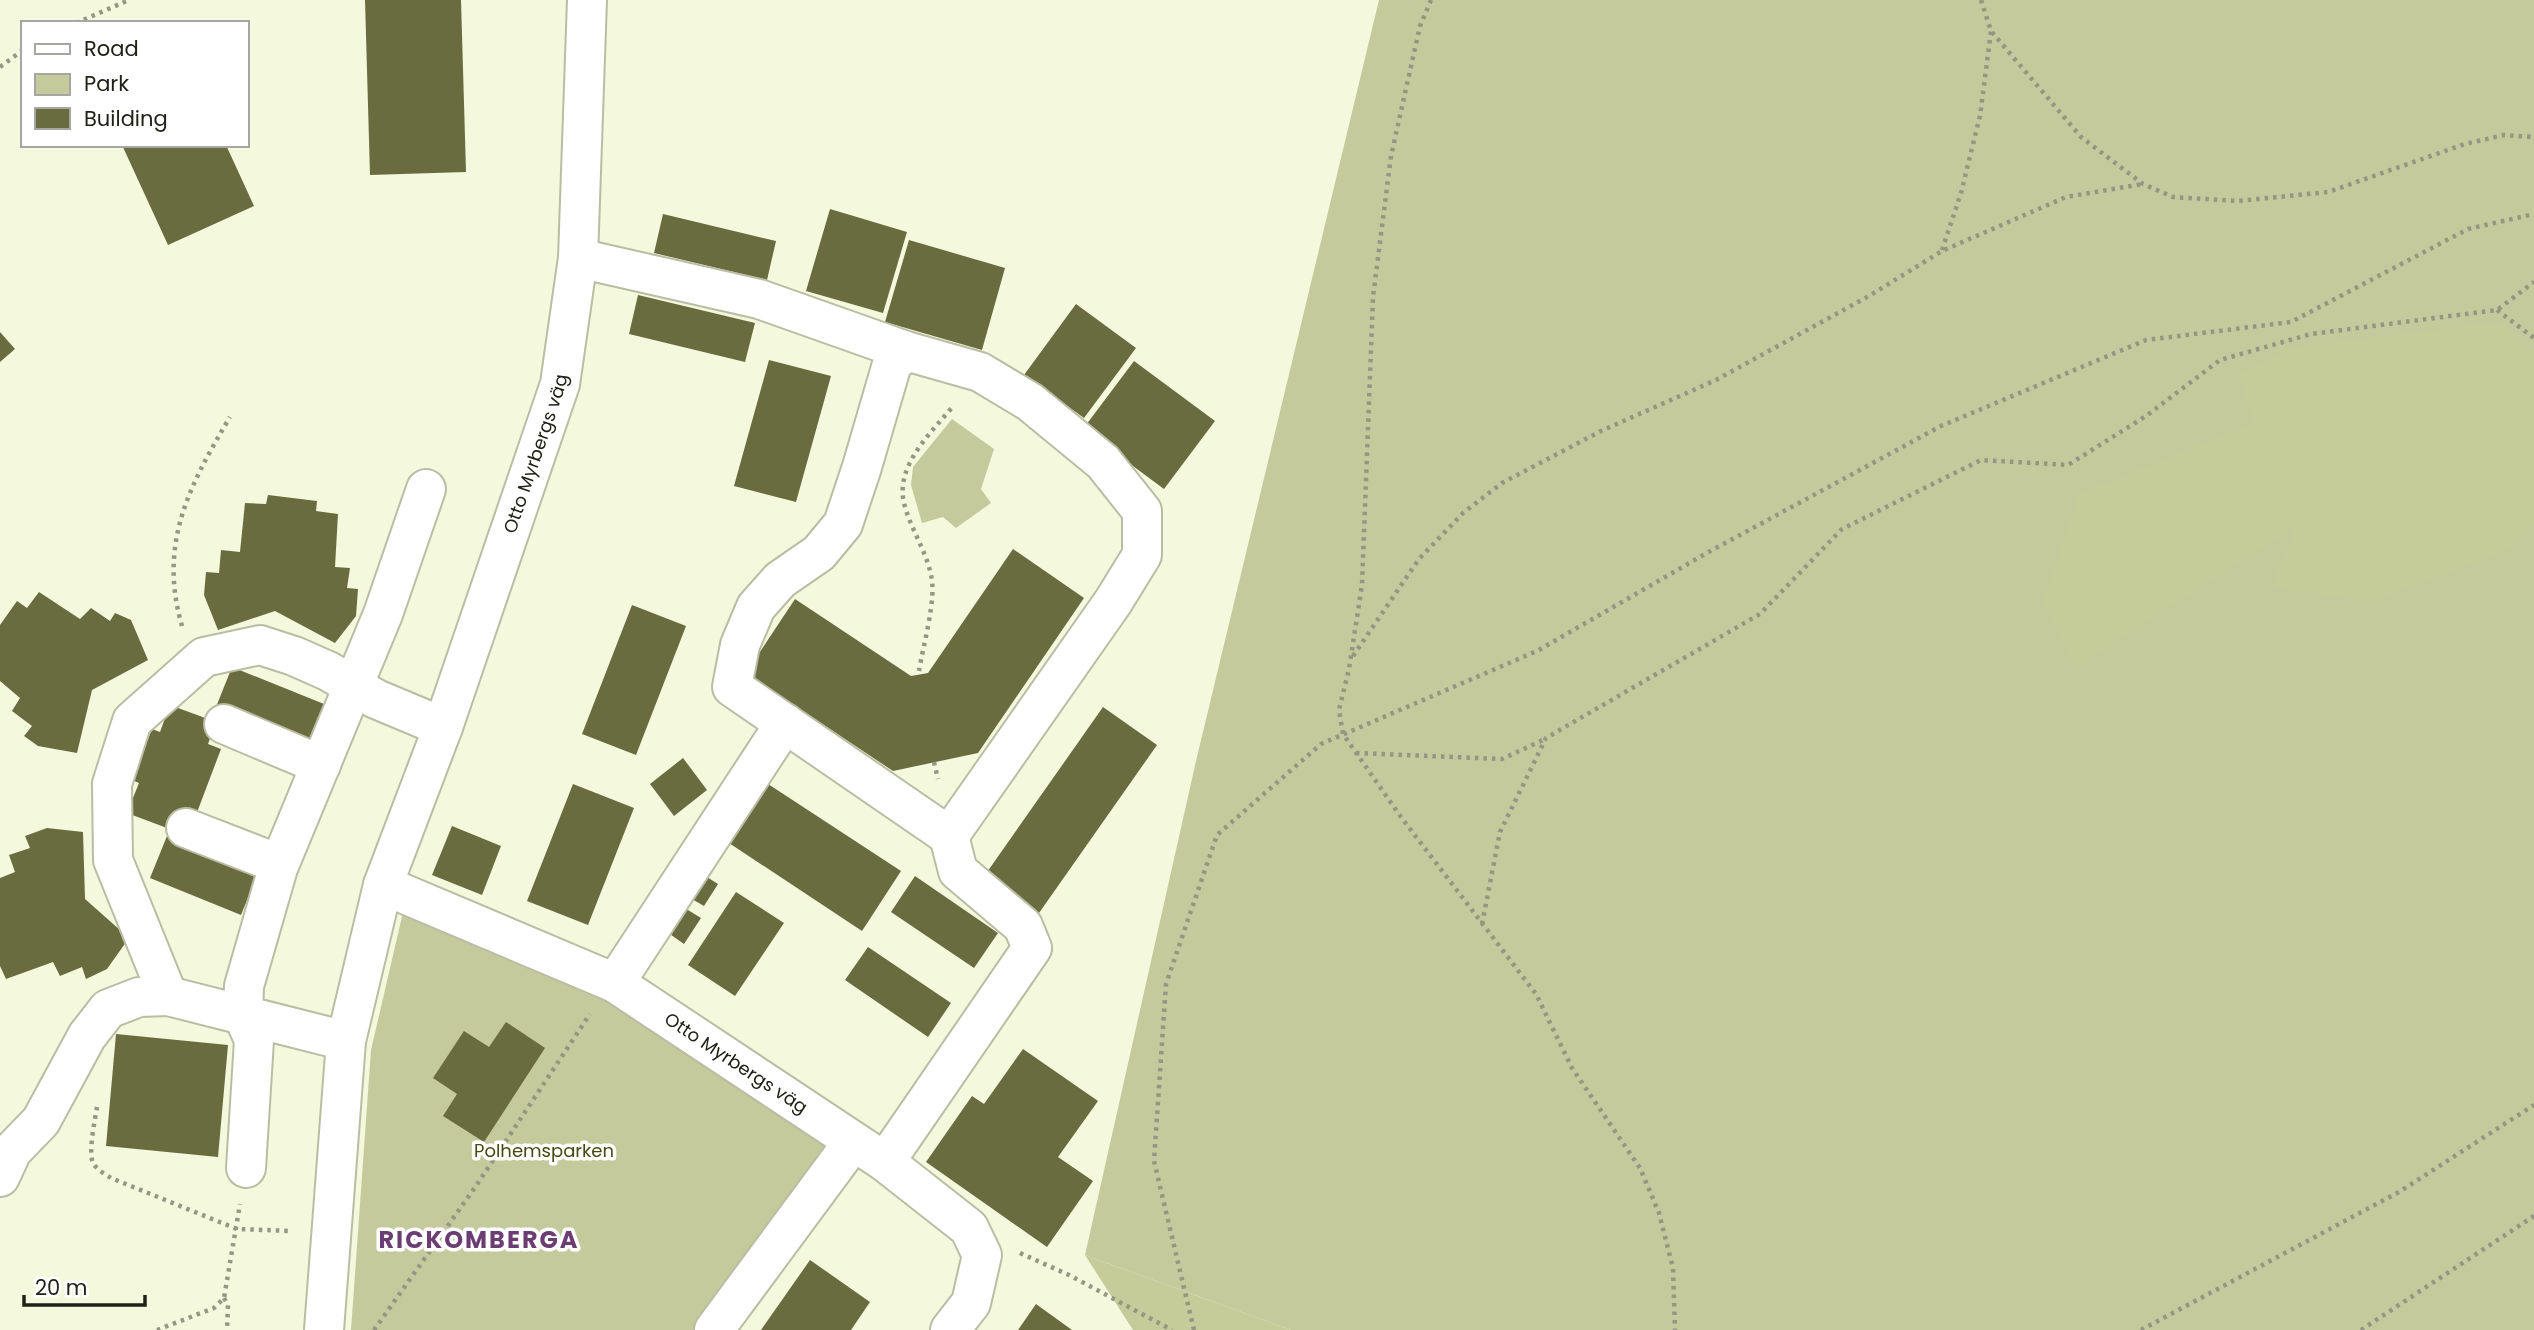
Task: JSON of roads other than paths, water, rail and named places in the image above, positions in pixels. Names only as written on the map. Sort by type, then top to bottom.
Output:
[{"type":"street","name":"Otto Myrbergs väg","points":[[324,1330],[346,1041],[383,885],[443,727],[560,384],[578,258],[586,0]]},
{"type":"street","points":[[578,258],[760,299],[906,351],[980,372],[1030,402],[1103,462],[1142,511],[1142,555],[1113,603],[949,836]]},
{"type":"street","points":[[885,1162],[1032,948],[1023,926],[958,871],[949,836],[732,687],[740,645],[756,607],[780,580],[820,553],[843,524],[892,364],[906,351]]},
{"type":"street","points":[[246,1168],[254,1040],[243,1015],[244,986],[279,864],[383,614],[426,489]]},
{"type":"street","points":[[168,996],[113,860],[112,783],[132,720],[204,657],[260,645],[294,656],[376,699],[443,727]]},
{"type":"street","points":[[615,983],[785,723]]},
{"type":"street","points":[[224,724],[321,765]]},
{"type":"street","points":[[186,828],[279,864]]},
{"type":"street","name":"Otto Myrbergs väg","points":[[383,885],[615,983],[885,1162],[969,1228],[982,1255],[971,1303],[950,1330]]},
{"type":"street","points":[[0,1177],[12,1151],[41,1121],[87,1036],[108,1009],[139,997],[168,996],[346,1041]]},
{"type":"street","points":[[714,1330],[853,1142]]},
{"type":"district","name":"RICKOMBERGA","points":[[479,1240]]},
{"type":"park label","name":"Polhemsparken","points":[[544,1151]]}]
